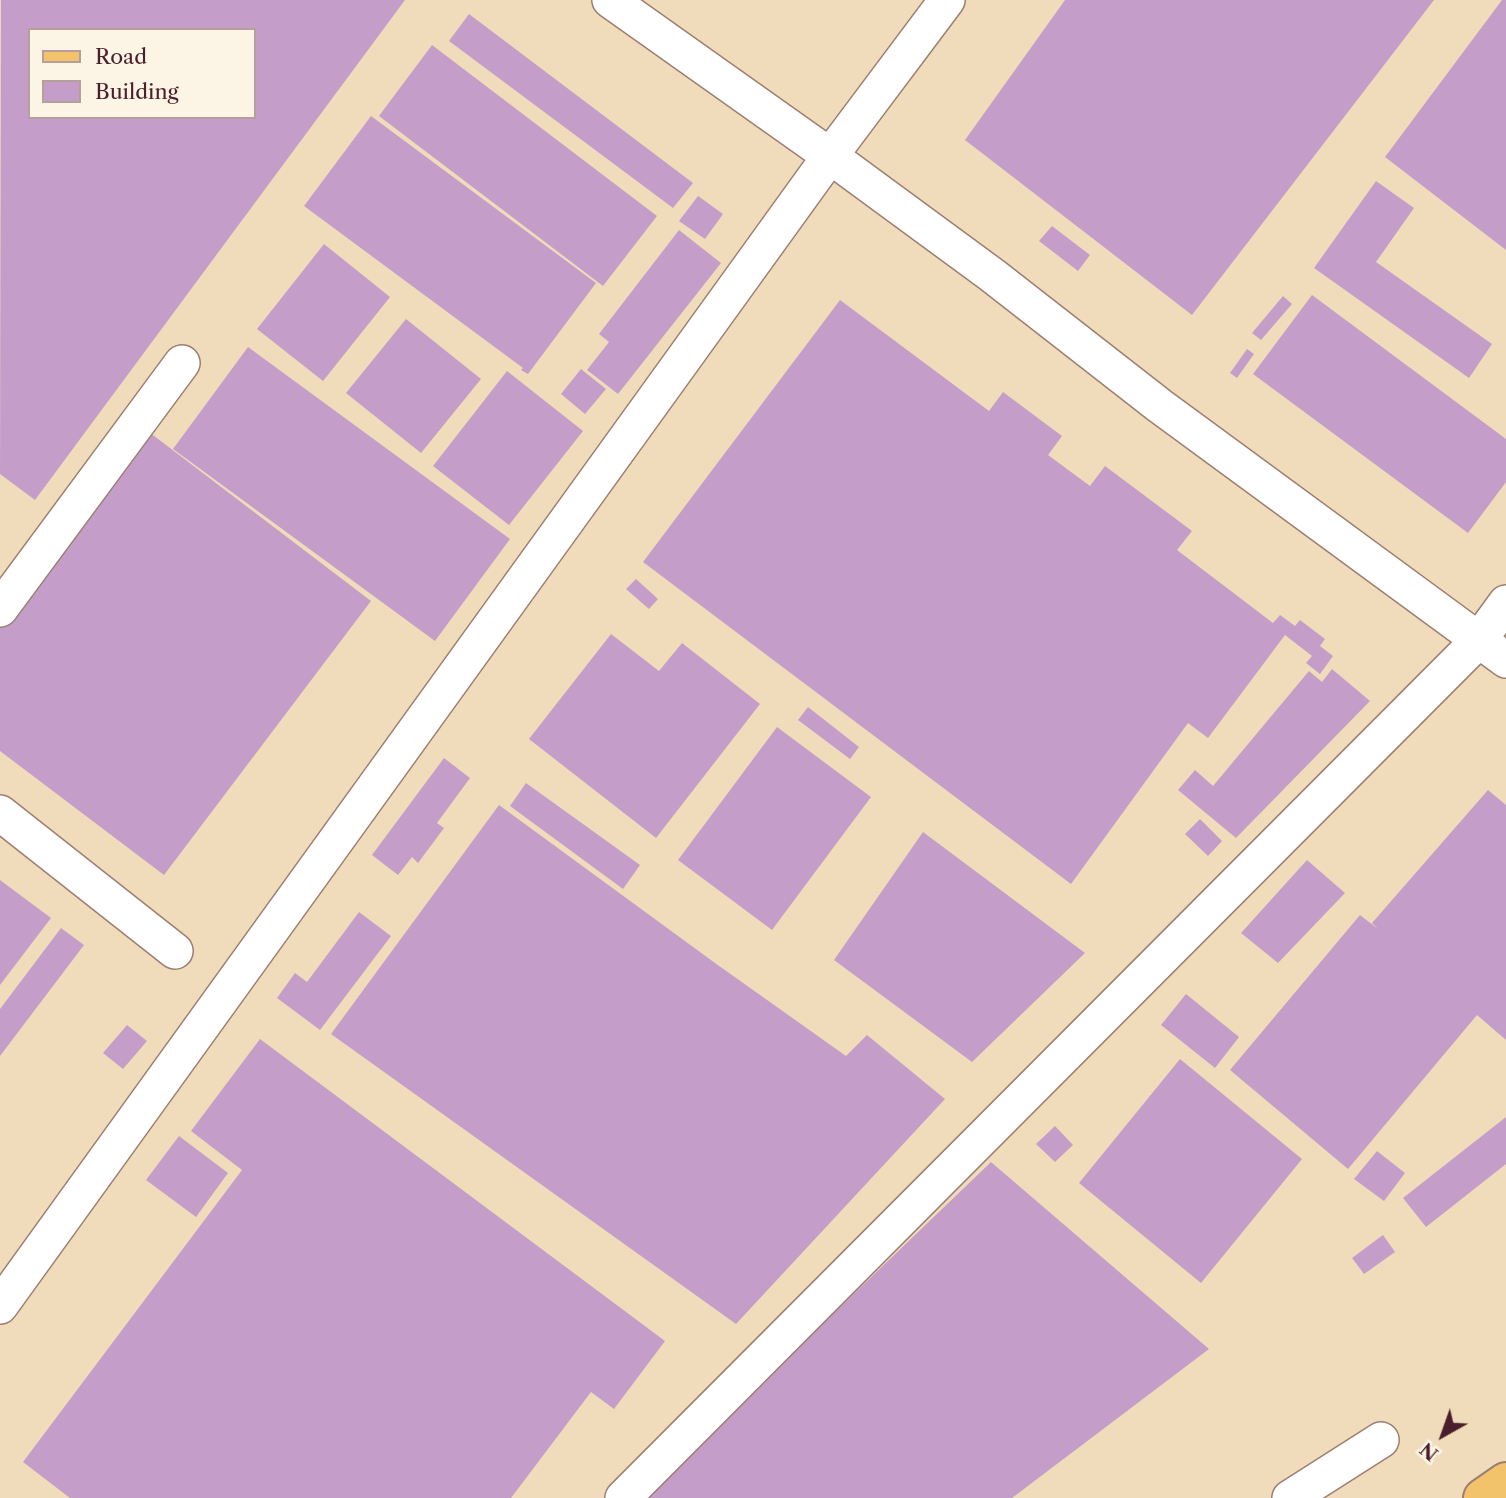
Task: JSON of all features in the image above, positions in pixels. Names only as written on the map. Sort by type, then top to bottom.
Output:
[{"type":"main road","points":[[1483,1498],[1506,1482]]},
{"type":"street","points":[[610,0],[992,275],[1160,406],[1492,650]]},
{"type":"street","points":[[0,1306],[830,156],[947,0]]},
{"type":"street","points":[[0,609],[182,363]]},
{"type":"street","points":[[623,1498],[1492,650],[1506,603]]},
{"type":"street","points":[[0,813],[176,951]]},
{"type":"street","points":[[1290,1498],[1381,1440]]},
{"type":"building","points":[[1,0],[405,0],[35,500],[0,474]]},
{"type":"building","points":[[1065,0],[1434,0],[1192,315],[965,140]]},
{"type":"building","points":[[1502,0],[1506,0],[1506,250],[1385,157]]},
{"type":"building","points":[[469,14],[693,183],[673,208],[449,41]]},
{"type":"building","points":[[432,45],[657,216],[603,286],[379,116]]},
{"type":"building","points":[[371,116],[596,283],[528,374],[304,206]]},
{"type":"building","points":[[1376,181],[1414,208],[1376,262],[1492,344],[1469,378],[1314,268]]},
{"type":"building","points":[[698,196],[723,214],[705,239],[679,221]]},
{"type":"building","points":[[1052,226],[1090,255],[1078,271],[1039,241]]},
{"type":"building","points":[[679,230],[721,263],[618,394],[587,370],[609,342],[599,334]]},
{"type":"building","points":[[324,244],[390,297],[323,381],[257,329]]},
{"type":"building","points":[[1312,295],[1506,439],[1506,482],[1468,533],[1253,374]]},
{"type":"building","points":[[1283,296],[1292,304],[1261,340],[1252,333]]},
{"type":"building","points":[[840,300],[989,411],[1003,392],[1062,436],[1048,455],[1090,486],[1105,466],[1192,531],[1177,550],[1273,623],[1280,615],[1295,626],[1300,620],[1325,639],[1320,646],[1333,656],[1320,674],[1306,663],[1312,656],[1285,635],[1208,738],[1188,723],[1071,884],[643,562]]},
{"type":"building","points":[[406,319],[481,379],[421,453],[346,393]]},
{"type":"building","points":[[248,347],[510,539],[435,641],[173,449]]},
{"type":"building","points":[[1247,349],[1254,354],[1237,378],[1230,373]]},
{"type":"building","points":[[581,369],[606,389],[585,414],[561,394]]},
{"type":"building","points":[[507,371],[583,431],[509,525],[433,466]]},
{"type":"building","points":[[145,429],[371,601],[164,875],[0,751],[0,621]]},
{"type":"building","points":[[636,579],[658,599],[649,609],[626,589]]},
{"type":"building","points":[[611,634],[659,671],[682,643],[760,704],[656,838],[529,739]]},
{"type":"building","points":[[1332,669],[1370,701],[1236,838],[1178,790],[1195,770],[1213,786],[1309,671],[1322,682]]},
{"type":"building","points":[[808,707],[859,747],[850,759],[798,720]]},
{"type":"building","points":[[777,727],[871,797],[772,930],[678,860]]},
{"type":"building","points":[[444,758],[470,778],[437,823],[444,828],[418,863],[412,857],[398,875],[372,855]]},
{"type":"building","points":[[526,783],[640,865],[623,889],[510,806]]},
{"type":"building","points":[[1488,790],[1506,805],[1506,1040],[1477,1015],[1348,1169],[1230,1070],[1360,915],[1378,929],[1372,923]]},
{"type":"building","points":[[499,805],[846,1056],[867,1035],[945,1099],[736,1324],[331,1034]]},
{"type":"building","points":[[1200,819],[1222,841],[1208,856],[1185,834]]},
{"type":"building","points":[[923,832],[1085,953],[972,1062],[834,960]]},
{"type":"building","points":[[1307,860],[1345,893],[1278,963],[1241,933]]},
{"type":"building","points":[[0,880],[51,918],[0,985]]},
{"type":"building","points":[[359,912],[391,936],[320,1030],[277,998],[295,973],[307,982]]},
{"type":"building","points":[[61,928],[84,945],[0,1056],[0,1009]]},
{"type":"building","points":[[1186,994],[1239,1037],[1215,1068],[1161,1025]]},
{"type":"building","points":[[127,1025],[147,1041],[123,1069],[103,1053]]},
{"type":"building","points":[[260,1039],[665,1341],[614,1409],[591,1392],[511,1498],[70,1498],[23,1462],[242,1170],[191,1131]]},
{"type":"building","points":[[1180,1059],[1302,1159],[1201,1283],[1079,1183]]},
{"type":"building","points":[[1506,1117],[1506,1164],[1426,1227],[1403,1198]]},
{"type":"building","points":[[1055,1126],[1073,1145],[1055,1162],[1036,1144]]},
{"type":"building","points":[[179,1136],[228,1173],[196,1217],[146,1180]]},
{"type":"building","points":[[1377,1151],[1405,1173],[1384,1201],[1354,1179]]},
{"type":"building","points":[[991,1162],[1209,1349],[1012,1498],[641,1498]]},
{"type":"building","points":[[1383,1235],[1395,1252],[1364,1274],[1352,1258]]}]
